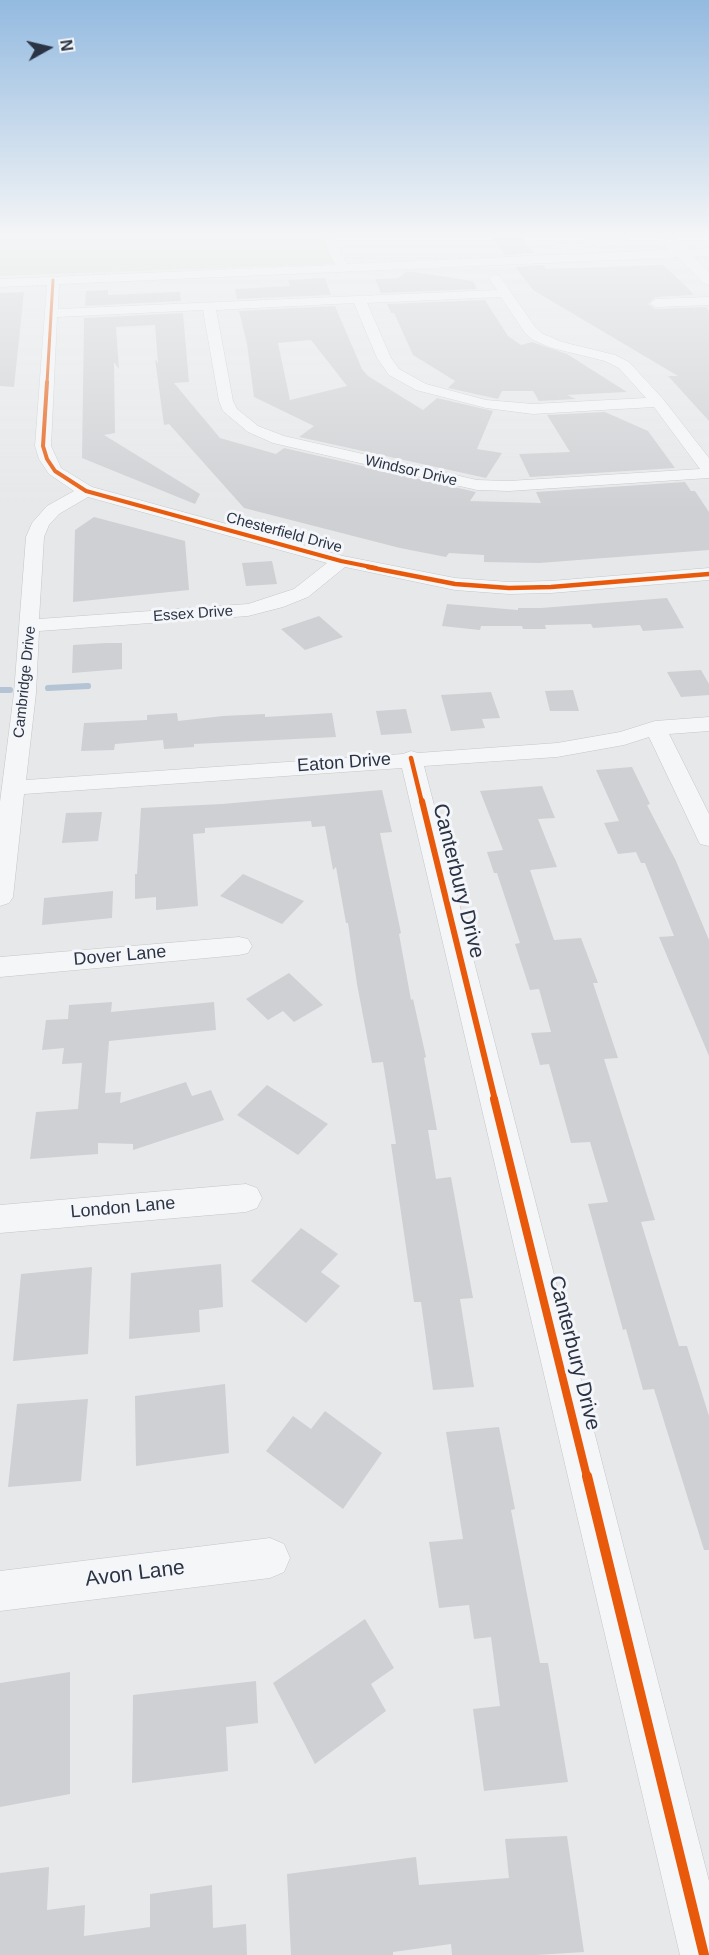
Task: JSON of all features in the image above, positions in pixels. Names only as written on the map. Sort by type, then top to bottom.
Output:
[{"type":"street","name":"Chesterfield Drive","points":[[50,328],[43,446],[47,459],[55,471],[86,491],[341,561],[446,582],[509,588],[709,574]]},
{"type":"street","name":"Windsor Drive","points":[[213,328],[226,401],[231,411],[253,429],[279,440],[477,485],[509,486],[709,473]]},
{"type":"street","points":[[371,328],[384,358],[394,372],[421,387],[486,404],[533,409],[658,402]]},
{"type":"street","points":[[529,328],[538,337],[557,345],[598,354],[624,365],[658,402],[709,469]]},
{"type":"street","name":"Cambridge Drive","points":[[0,897],[31,626],[35,537],[41,523],[54,510],[86,491]]},
{"type":"street","name":"Essex Drive","points":[[31,626],[248,610],[276,603],[301,593],[341,561]]},
{"type":"street","name":"Eaton Drive","points":[[13,788],[411,758],[557,750],[624,738],[655,728],[709,724]]},
{"type":"street","points":[[655,728],[709,838]]},
{"type":"street","name":"Canterbury Drive","points":[[411,758],[704,1955]]},
{"type":"street","name":"Dover Lane","points":[[0,967],[239,946]]},
{"type":"street","name":"London Lane","points":[[0,1218],[246,1198]]},
{"type":"street","name":"Avon Lane","points":[[0,1590],[270,1558]]},
{"type":"building","points":[[0,328],[20,328],[14,387],[0,386]]},
{"type":"building","points":[[84,328],[116,328],[119,369],[114,362],[115,433],[104,435],[200,494],[195,504],[82,458]]},
{"type":"building","points":[[155,328],[184,328],[189,382],[174,383],[220,438],[276,454],[284,448],[476,492],[470,501],[541,503],[536,492],[685,482],[691,491],[695,491],[709,512],[709,550],[539,563],[484,562],[484,555],[449,553],[446,557],[400,548],[244,508],[169,424],[164,425],[155,359],[158,363]]},
{"type":"building","points":[[243,328],[345,328],[362,369],[368,376],[423,410],[437,398],[493,411],[477,449],[502,453],[486,478],[299,437],[314,426],[254,397]],"holes":[[[311,340],[347,386],[290,400],[278,343]]]},
{"type":"building","points":[[401,328],[503,328],[508,336],[521,345],[532,342],[567,354],[627,392],[567,395],[576,399],[539,401],[533,391],[502,391],[498,399],[448,388],[455,381],[413,355]]},
{"type":"building","points":[[597,328],[709,328],[709,421],[668,376],[678,376]]},
{"type":"building","points":[[605,412],[648,431],[675,468],[530,477],[519,454],[570,452],[547,415]]},
{"type":"building","points":[[94,517],[185,541],[189,590],[73,602],[75,530]]},
{"type":"building","points":[[272,561],[277,584],[246,586],[242,563]]},
{"type":"building","points":[[667,598],[684,628],[643,631],[640,625],[593,628],[591,624],[545,625],[546,629],[523,629],[522,626],[481,626],[480,630],[442,626],[447,604],[518,610],[518,608]]},
{"type":"building","points":[[319,616],[343,637],[305,650],[281,629]]},
{"type":"building","points":[[122,643],[122,669],[72,673],[73,645]]},
{"type":"building","points":[[701,670],[709,684],[709,695],[681,697],[667,672]]},
{"type":"building","points":[[573,690],[579,711],[550,711],[545,691]]},
{"type":"building","points":[[491,692],[500,718],[482,719],[485,728],[451,731],[441,695]]},
{"type":"building","points":[[406,709],[412,733],[381,735],[376,711]]},
{"type":"building","points":[[177,713],[178,721],[223,716],[265,714],[265,717],[332,713],[336,737],[194,744],[194,747],[164,749],[163,740],[115,744],[114,750],[81,751],[84,723],[147,720],[147,715]]},
{"type":"building","points":[[632,767],[650,804],[647,805],[676,861],[709,940],[709,1056],[659,937],[674,936],[645,863],[641,863],[636,852],[618,854],[604,823],[619,821],[596,770]]},
{"type":"building","points":[[542,786],[555,818],[538,819],[557,867],[530,870],[554,940],[581,938],[598,983],[593,983],[618,1058],[604,1059],[655,1220],[641,1222],[679,1346],[687,1346],[709,1416],[709,1550],[704,1550],[654,1389],[643,1390],[626,1329],[623,1330],[588,1204],[608,1202],[590,1142],[571,1143],[549,1064],[540,1065],[531,1033],[551,1032],[539,989],[530,990],[515,944],[520,943],[497,873],[494,873],[487,852],[503,850],[480,791]]},
{"type":"building","points":[[382,790],[392,832],[380,833],[401,933],[399,934],[411,1000],[413,999],[426,1057],[424,1058],[437,1130],[428,1130],[436,1179],[451,1177],[473,1298],[460,1299],[474,1387],[433,1390],[421,1302],[414,1302],[391,1144],[396,1144],[383,1062],[372,1063],[348,923],[346,923],[336,867],[333,870],[325,826],[312,827],[311,821],[205,828],[205,833],[193,834],[198,906],[156,910],[156,897],[135,899],[141,808],[222,804]]},
{"type":"building","points":[[102,812],[98,841],[62,843],[66,813]]},
{"type":"building","points":[[243,874],[304,901],[282,924],[220,896]]},
{"type":"building","points":[[113,891],[112,918],[42,925],[44,898]]},
{"type":"building","points":[[289,973],[323,1005],[294,1022],[283,1011],[268,1020],[246,999]]},
{"type":"building","points":[[112,1002],[111,1012],[214,1002],[216,1030],[109,1041],[105,1093],[121,1092],[120,1103],[186,1082],[192,1096],[211,1090],[224,1120],[133,1150],[133,1144],[98,1143],[98,1154],[30,1159],[36,1112],[78,1109],[82,1063],[62,1064],[64,1048],[42,1050],[46,1020],[68,1019],[69,1005]]},
{"type":"building","points":[[267,1085],[328,1124],[298,1155],[237,1115]]},
{"type":"building","points":[[301,1228],[338,1254],[321,1272],[340,1286],[306,1323],[251,1281]]},
{"type":"building","points":[[221,1264],[223,1307],[199,1310],[200,1332],[129,1339],[131,1273]]},
{"type":"building","points":[[92,1267],[88,1354],[13,1361],[21,1274]]},
{"type":"building","points":[[225,1384],[229,1453],[136,1466],[135,1396]]},
{"type":"building","points":[[88,1399],[81,1481],[8,1487],[17,1404]]},
{"type":"building","points":[[325,1411],[382,1453],[343,1509],[266,1451],[293,1416],[311,1429]]},
{"type":"building","points":[[499,1427],[515,1509],[511,1510],[540,1663],[548,1663],[568,1782],[484,1791],[473,1709],[500,1706],[491,1637],[474,1639],[469,1605],[439,1608],[429,1542],[463,1539],[446,1432]]},
{"type":"building","points":[[365,1619],[394,1668],[371,1684],[386,1711],[315,1764],[273,1683]]},
{"type":"building","points":[[70,1672],[70,1794],[0,1807],[0,1683]]},
{"type":"building","points":[[256,1681],[258,1723],[226,1727],[228,1771],[132,1783],[133,1695]]},
{"type":"building","points":[[567,1836],[584,1952],[536,1955],[452,1955],[451,1944],[393,1952],[393,1955],[291,1955],[287,1874],[416,1857],[419,1885],[509,1878],[505,1839]]},
{"type":"building","points":[[49,1867],[47,1910],[85,1905],[84,1936],[150,1927],[150,1894],[212,1885],[213,1928],[246,1924],[247,1955],[0,1955],[0,1873]]},
{"type":"waterway","points":[[48,688],[88,686]]},
{"type":"waterway","points":[[0,690],[10,690]]},
{"type":"cycle path","points":[[50,328],[43,446],[47,459],[55,471],[86,491],[341,561],[455,584],[509,588],[551,587],[709,574]]},
{"type":"cycle path","points":[[411,758],[704,1955]]}]
